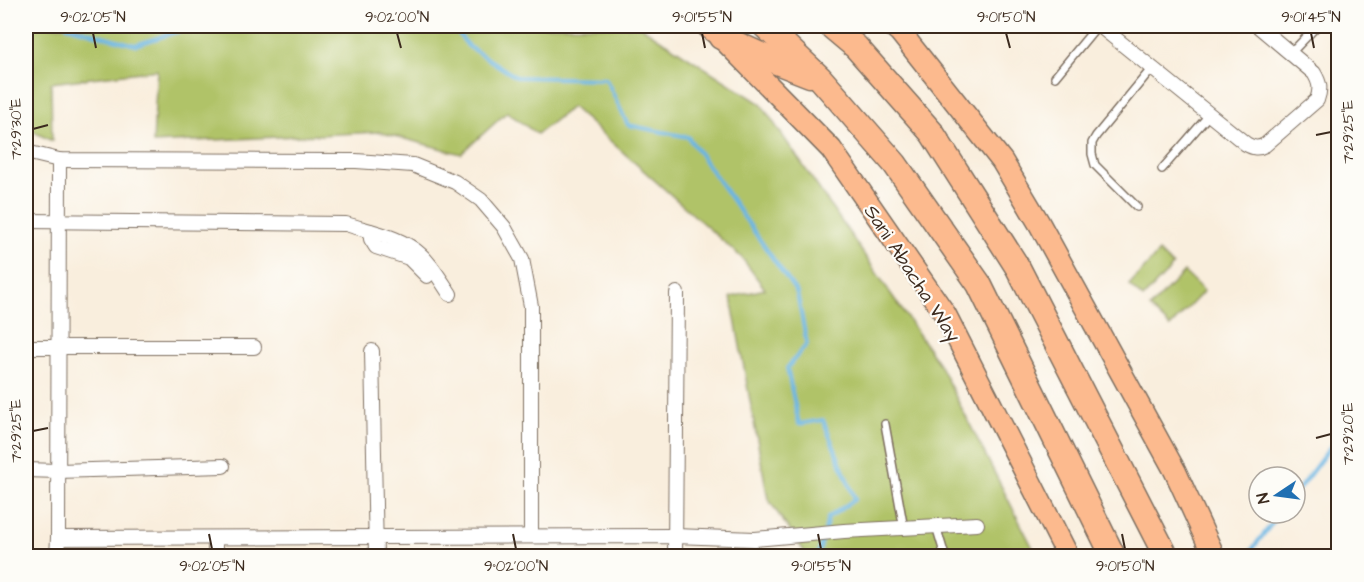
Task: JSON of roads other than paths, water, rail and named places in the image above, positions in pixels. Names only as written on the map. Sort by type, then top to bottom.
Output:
[{"type":"highway","points":[[765,26],[820,78],[895,164],[979,284],[1113,556]]},
{"type":"highway","points":[[831,26],[851,36],[932,133],[1018,267],[1166,556]]},
{"type":"highway","points":[[714,31],[774,61],[820,78]]},
{"type":"main road","points":[[893,26],[1002,161],[1039,223],[1175,471],[1214,556]]},
{"type":"main road","name":"Sani Abacha Way","points":[[714,31],[831,149],[945,314],[1068,556]]},
{"type":"street","points":[[1098,26],[1246,144],[1252,148],[1259,148],[1317,100],[1320,91],[1319,81],[1314,73],[1258,26]]},
{"type":"street","points":[[26,152],[59,160],[356,161],[414,165],[455,182],[481,200],[504,227],[522,259],[531,306],[531,536]]},
{"type":"street","points":[[57,556],[59,160]]},
{"type":"street","points":[[26,221],[346,224],[396,240],[414,249],[429,264],[450,294]]},
{"type":"street","points":[[370,231],[376,247],[409,258],[427,276]]},
{"type":"street","points":[[675,556],[677,293]]},
{"type":"street","points":[[26,347],[254,347]]},
{"type":"street","points":[[372,351],[376,556]]},
{"type":"street","points":[[26,470],[224,466]]},
{"type":"street","points":[[58,538],[531,536],[756,538],[977,524]]},
{"type":"street","points":[[215,538],[215,556]]},
{"type":"lane","points":[[1055,77],[1098,26]]},
{"type":"lane","points":[[1291,53],[1317,26]]},
{"type":"lane","points":[[1137,207],[1095,165],[1092,143],[1152,68]]},
{"type":"lane","points":[[1162,169],[1209,115]]},
{"type":"lane","points":[[885,424],[904,529]]},
{"type":"lane","points":[[936,526],[945,556]]},
{"type":"lane","points":[[26,556],[57,556]]},
{"type":"waterway","points":[[67,26],[135,45],[195,26]]},
{"type":"waterway","points":[[453,26],[468,46],[516,77],[606,79],[628,125],[688,137],[797,293],[807,344],[787,368],[799,424],[823,420],[855,499],[828,518],[825,530]]},
{"type":"waterway","points":[[1307,478],[1338,437]]},
{"type":"waterway","points":[[1250,552],[1271,525]]},
{"type":"waterway","points":[[818,556],[823,537]]}]
